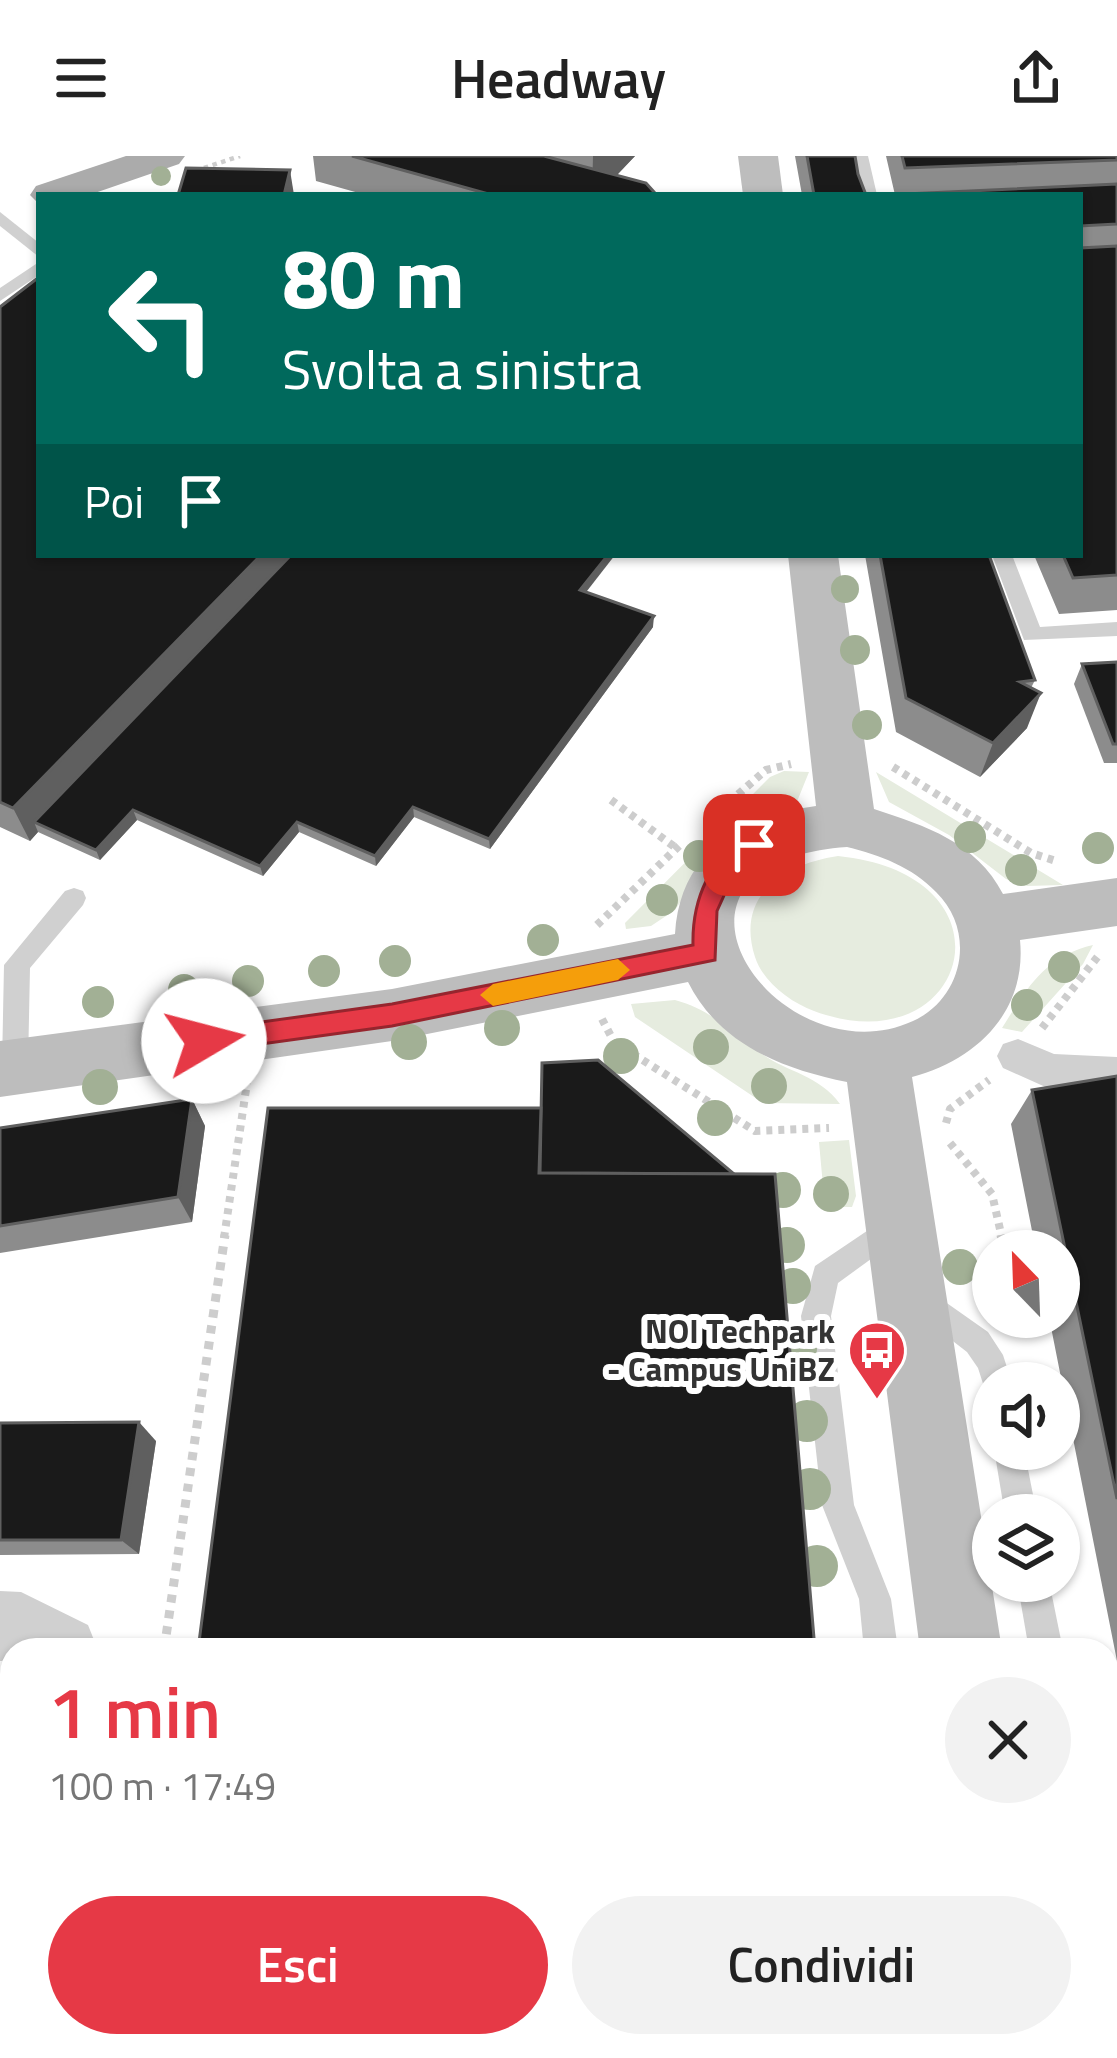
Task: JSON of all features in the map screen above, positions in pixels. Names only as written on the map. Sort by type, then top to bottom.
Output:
[{"type":"main road","points":[[59,192],[165,156]]},
{"type":"main road","points":[[758,156],[763,192]]},
{"type":"main road","points":[[0,216],[36,201]]},
{"type":"main road","points":[[813,558],[847,825]]},
{"type":"main road","points":[[847,825],[892,834],[934,855],[967,884],[988,920],[993,966],[974,1010],[932,1042],[877,1057],[830,1054],[787,1041],[749,1017],[721,986],[706,953],[704,911],[722,874],[754,845],[797,829],[847,825]]},
{"type":"main road","points":[[988,920],[1117,902]]},
{"type":"main road","points":[[8,1068],[392,1015],[706,953]]},
{"type":"main road","points":[[877,1057],[960,1638]]},
{"type":"street","points":[[1018,1056],[1050,1071],[1117,1075]]},
{"type":"street","points":[[0,1626],[21,1627],[41,1638]]},
{"type":"lane","points":[[860,156],[868,192]]},
{"type":"lane","points":[[0,216],[36,249]]},
{"type":"lane","points":[[0,296],[36,269]]},
{"type":"lane","points":[[1003,558],[1032,635],[1117,629]]},
{"type":"lane","points":[[8,1068],[17,965],[74,898]]},
{"type":"lane","points":[[880,1638],[875,1599],[838,1505],[816,1316],[826,1275],[907,1254],[933,1311],[968,1330],[991,1362]]},
{"type":"lane","points":[[1037,1602],[1044,1638]]},
{"type":"path","points":[[888,763],[1031,853],[1063,863]]},
{"type":"path","points":[[610,800],[676,848]]},
{"type":"path","points":[[601,1018],[614,1042],[754,1131],[820,1128]]},
{"type":"path","points":[[166,1638],[249,1070]]},
{"type":"path","points":[[946,1122],[951,1148],[963,1168],[980,1177],[993,1195],[1000,1230]]},
{"type":"shaded area","points":[[784,771],[809,772],[796,804],[689,889],[675,910],[651,926],[626,929],[625,923],[770,777]]},
{"type":"shaded area","points":[[876,772],[1063,885],[1027,886],[1006,879],[949,835],[889,802]]},
{"type":"shaded area","points":[[838,856],[897,870],[934,896],[953,928],[954,962],[938,992],[909,1014],[867,1021],[814,1011],[778,990],[759,966],[751,935],[758,900],[769,886],[799,866]]},
{"type":"shaded area","points":[[1093,945],[1083,964],[1022,1032],[1002,1028],[1029,987],[1050,966]]},
{"type":"shaded area","points":[[675,1000],[711,1016],[762,1054],[813,1080],[840,1104],[763,1103],[635,1017],[631,1004]]},
{"type":"shaded area","points":[[849,1140],[856,1196],[852,1207],[831,1207],[824,1197],[819,1142]]},
{"type":"building","points":[[352,156],[544,156],[646,183],[654,192],[481,192]]},
{"type":"building","points":[[807,156],[855,156],[865,192],[813,192]]},
{"type":"building","points":[[902,156],[1117,156],[1117,160],[905,168]]},
{"type":"building","points":[[186,168],[290,170],[285,192],[179,192]]},
{"type":"building","points":[[1117,184],[1117,224],[1083,226],[1083,192],[947,192]]},
{"type":"building","points":[[1117,246],[1117,575],[1073,578],[1064,558],[1083,558],[1083,248]]},
{"type":"building","points":[[36,279],[36,558],[258,558],[13,808],[0,802],[0,307]]},
{"type":"building","points":[[288,558],[606,558],[580,590],[654,616],[489,839],[413,807],[375,856],[297,822],[260,866],[133,810],[96,850],[34,822]]},
{"type":"building","points":[[881,558],[990,558],[1035,680],[1020,682],[1041,693],[993,743],[906,698]]},
{"type":"building","points":[[1117,662],[1117,744],[1113,744],[1082,664]]},
{"type":"building","points":[[598,1060],[734,1174],[540,1173],[542,1063]]},
{"type":"building","points":[[1117,1076],[1117,1499],[1080,1321],[1080,1230],[1061,1230],[1032,1090]]},
{"type":"building","points":[[192,1099],[178,1197],[0,1226],[0,1128]]},
{"type":"building","points":[[268,1108],[541,1108],[539,1173],[775,1174],[814,1638],[200,1638]]},
{"type":"building","points":[[139,1422],[121,1540],[0,1540],[0,1423]]},
{"type":"slow traffic","points":[[493,995],[618,970]]},
{"type":"place","name":"NOI Techpark - Campus UniBZ","points":[[877,1401]]},
{"type":"route","points":[[204,1041],[392,1015],[706,953],[704,911],[722,874],[754,845]]}]
